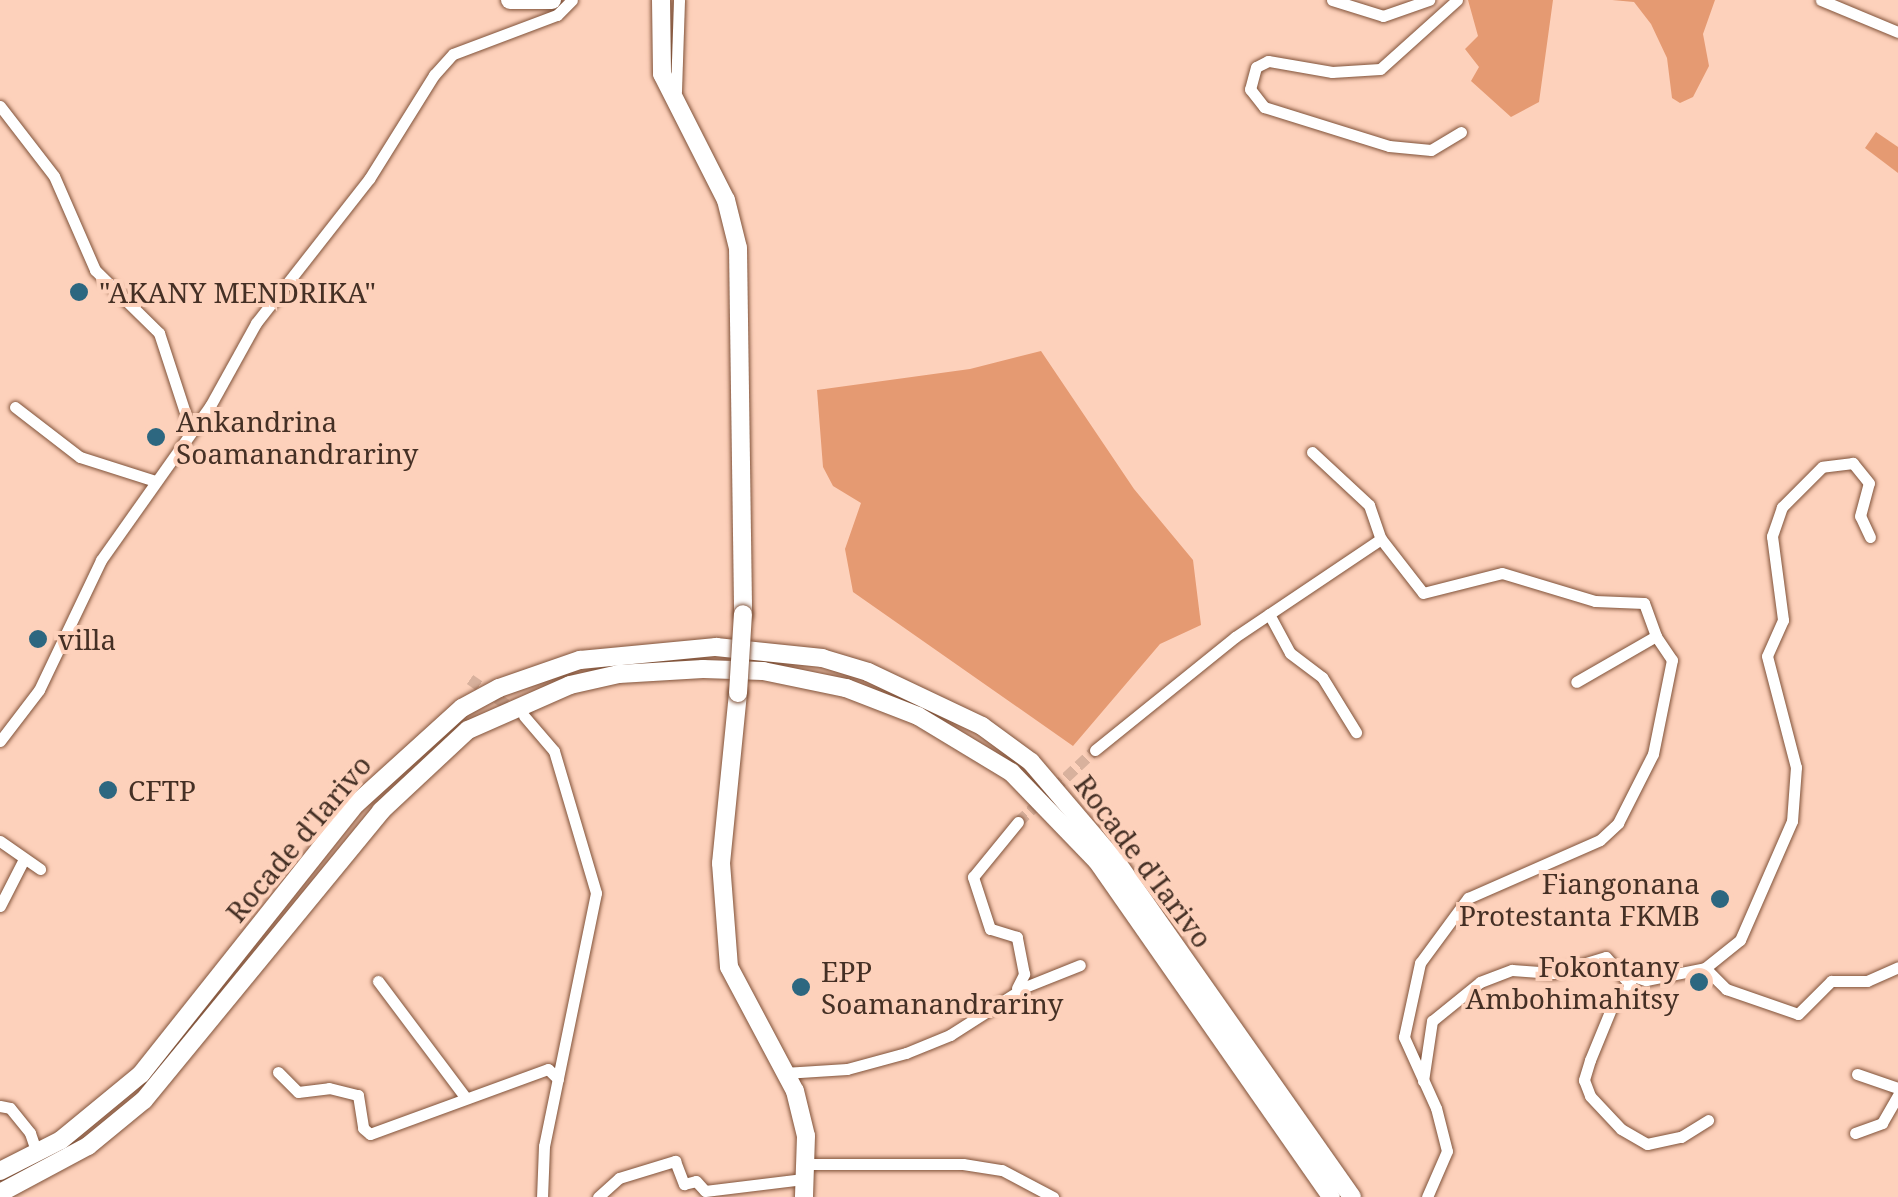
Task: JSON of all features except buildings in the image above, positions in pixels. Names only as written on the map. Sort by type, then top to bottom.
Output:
[{"type":"main road","points":[[510,0],[552,0]]},
{"type":"main road","points":[[661,0],[662,74],[674,105],[726,200],[738,248],[743,614],[721,863],[729,967],[804,1119],[805,1180]]},
{"type":"main road","name":"Rocade d'Iarivo","points":[[0,1171],[37,1152],[141,1074],[356,804],[462,708],[499,688],[580,660],[716,647],[822,658],[868,672],[982,726],[1031,762],[1118,864],[1352,1197]]},
{"type":"main road","name":"Rocade d'Iarivo","points":[[0,1193],[88,1146],[144,1100],[381,811],[456,740],[499,712],[570,685],[619,674],[703,669],[806,677],[864,694],[964,741],[1021,780],[1097,862],[1331,1197]]},
{"type":"street","points":[[0,741],[38,690],[101,560],[191,431],[256,323],[369,179],[434,75],[453,54],[557,15],[572,0]]},
{"type":"street","points":[[674,105],[678,0]]},
{"type":"street","points":[[1332,0],[1383,16],[1429,0]]},
{"type":"street","points":[[1457,0],[1380,69],[1332,72],[1268,61],[1256,67],[1250,90],[1264,107],[1389,146],[1431,150],[1461,132]]},
{"type":"street","points":[[1821,0],[1898,32]]},
{"type":"street","points":[[0,106],[54,176],[96,270],[159,332],[191,431]]},
{"type":"street","points":[[15,407],[80,458],[156,481]]},
{"type":"street","points":[[1312,452],[1370,505],[1382,539],[1423,593],[1502,572],[1596,601],[1644,603],[1656,636],[1672,660],[1653,754],[1618,824],[1600,840],[1468,898],[1420,963],[1404,1037],[1447,1151],[1426,1197]]},
{"type":"street","points":[[1627,974],[1646,980],[1705,968],[1740,940],[1792,821],[1796,767],[1767,656],[1783,620],[1772,536],[1782,506],[1822,467],[1853,463],[1870,484],[1860,516],[1870,538]]},
{"type":"street","points":[[1095,750],[1269,614],[1382,539]]},
{"type":"street","points":[[1269,614],[1290,653],[1322,677],[1356,732]]},
{"type":"street","points":[[1576,682],[1656,636]]},
{"type":"street","points":[[524,716],[554,751],[596,893],[558,1079],[542,1197]]},
{"type":"street","points":[[1007,998],[1024,977],[1017,937],[990,929],[973,876],[1018,822]]},
{"type":"street","points":[[0,841],[22,862],[40,869]]},
{"type":"street","points":[[0,906],[22,862]]},
{"type":"street","points":[[1423,1084],[1432,1021],[1480,982],[1512,970],[1553,973],[1596,956],[1614,960],[1632,986],[1614,1004],[1584,1080],[1590,1096],[1621,1129],[1647,1144],[1681,1137],[1708,1120]]},
{"type":"street","points":[[784,1073],[847,1069],[906,1052],[950,1034],[1007,998],[1080,965]]},
{"type":"street","points":[[1705,968],[1726,989],[1798,1014],[1831,982],[1867,981],[1898,967]]},
{"type":"street","points":[[378,981],[451,1086],[465,1097]]},
{"type":"street","points":[[278,1072],[298,1092],[329,1088],[358,1095],[363,1128],[370,1134],[548,1069],[558,1079]]},
{"type":"street","points":[[1855,1133],[1882,1123],[1898,1092],[1857,1074]]},
{"type":"street","points":[[0,1106],[10,1108],[30,1132],[37,1152]]},
{"type":"street","points":[[598,1197],[618,1178],[675,1161],[684,1184],[696,1181],[705,1191],[963,1164],[1002,1170],[1053,1197]]},
{"type":"shaded area","points":[[1468,0],[1553,0],[1539,102],[1511,117],[1471,81],[1479,67],[1465,49],[1478,36]]},
{"type":"shaded area","points":[[1612,0],[1715,0],[1703,34],[1709,66],[1693,97],[1680,103],[1672,98],[1667,58],[1651,24],[1634,2]]},
{"type":"shaded area","points":[[1876,132],[1898,147],[1898,173],[1865,148]]},
{"type":"shaded area","points":[[1041,351],[1134,489],[1193,560],[1201,625],[1160,644],[1073,746],[853,592],[845,549],[861,503],[833,486],[823,467],[817,390],[970,369]]},
{"type":"tunnel","points":[[470,679],[516,711]]},
{"type":"tunnel","points":[[1018,822],[1095,750]]},
{"type":"place","name":"\"AKANY MENDRIKA\"","points":[[79,292]]},
{"type":"place","name":"Ankandrina Soamanandrariny","points":[[156,437]]},
{"type":"place","name":"villa","points":[[38,639]]},
{"type":"place","name":"CFTP","points":[[108,790]]},
{"type":"place","name":"Fiangonana Protestanta FKMB","points":[[1720,899]]},
{"type":"place","name":"Fokontany Ambohimahitsy","points":[[1699,982]]},
{"type":"place","name":"EPP Soamanandrariny","points":[[801,987]]}]
